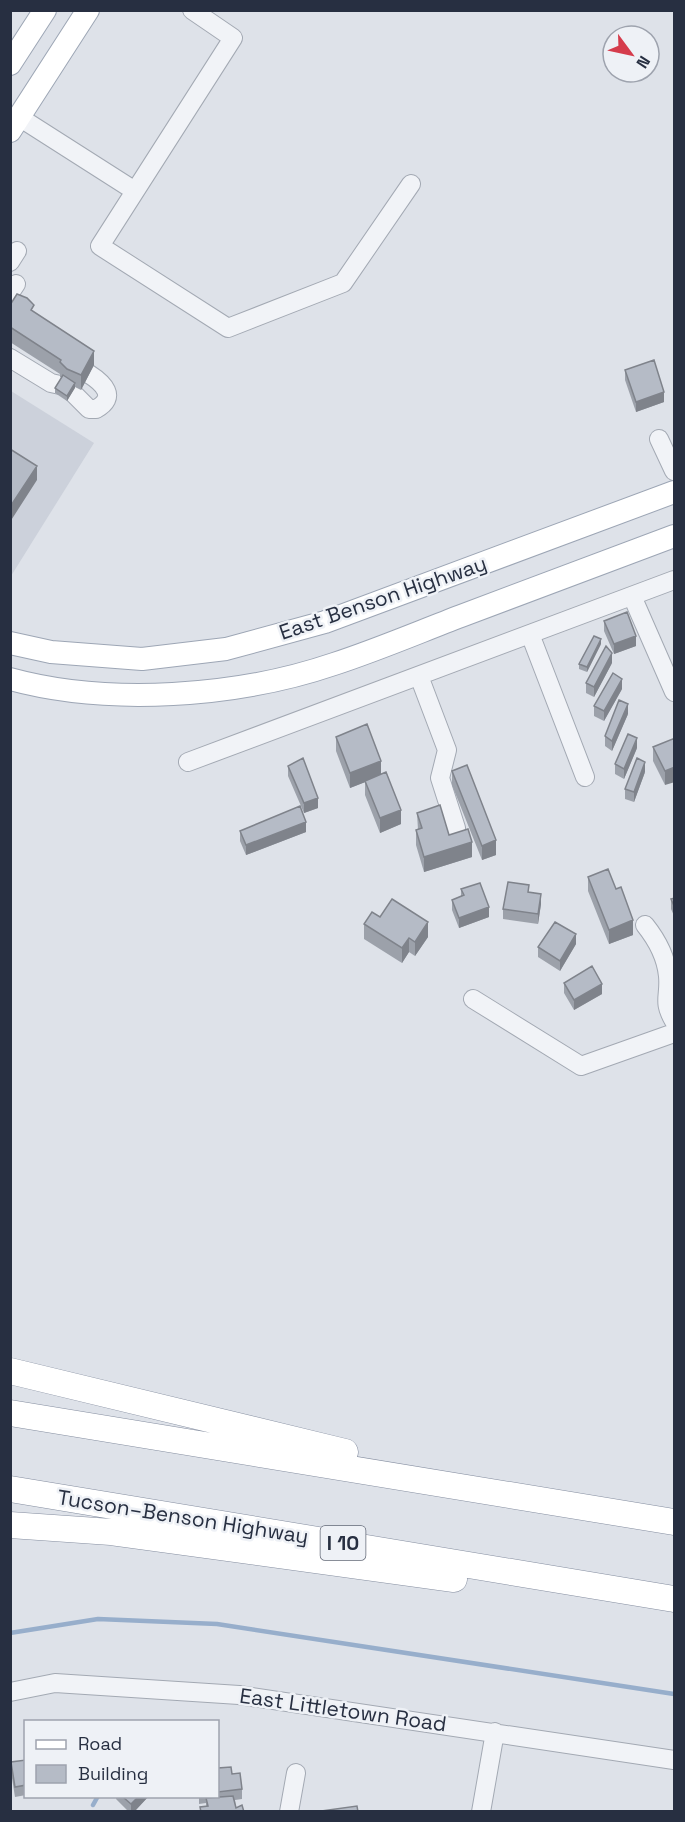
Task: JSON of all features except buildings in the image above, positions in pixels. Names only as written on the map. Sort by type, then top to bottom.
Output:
[{"type":"highway","points":[[10,1371],[552,1502]]},
{"type":"highway","points":[[10,1413],[675,1522]]},
{"type":"highway","name":"Tucson–Benson Highway","points":[[10,1489],[675,1599]]},
{"type":"highway","points":[[10,1525],[111,1532],[675,1609]]},
{"type":"main road","points":[[10,64],[45,10]]},
{"type":"main road","points":[[15,124],[88,10]]},
{"type":"main road","name":"East Benson Highway","points":[[10,643],[51,652],[142,658],[226,649],[325,622],[675,492]]},
{"type":"main road","name":"East Benson Highway","points":[[10,679],[98,694],[168,694],[249,686],[332,665],[675,536]]},
{"type":"street","points":[[192,10],[232,38],[100,246],[228,328],[343,283],[411,184]]},
{"type":"street","points":[[15,124],[135,191]]},
{"type":"street","points":[[10,358],[92,410],[100,408],[107,392],[102,384],[89,374]]},
{"type":"street","points":[[660,438],[675,471]]},
{"type":"street","points":[[188,762],[675,580]]},
{"type":"street","points":[[633,596],[675,692]]},
{"type":"street","points":[[530,634],[585,777]]},
{"type":"street","points":[[419,676],[447,750],[440,778],[456,828]]},
{"type":"street","points":[[645,925],[658,942],[666,961],[667,1008],[675,1021]]},
{"type":"street","points":[[473,999],[581,1066],[675,1033]]},
{"type":"street","name":"East Littletown Road","points":[[10,1692],[55,1683],[239,1695],[675,1760]]},
{"type":"street","points":[[482,1812],[495,1732]]},
{"type":"street","points":[[289,1812],[296,1773]]},
{"type":"shaded area","points":[[11,391],[94,443],[11,576]]},
{"type":"waterway","points":[[10,1633],[98,1619],[217,1624],[674,1694]]},
{"type":"waterway","points":[[93,1805],[97,1798]]}]
